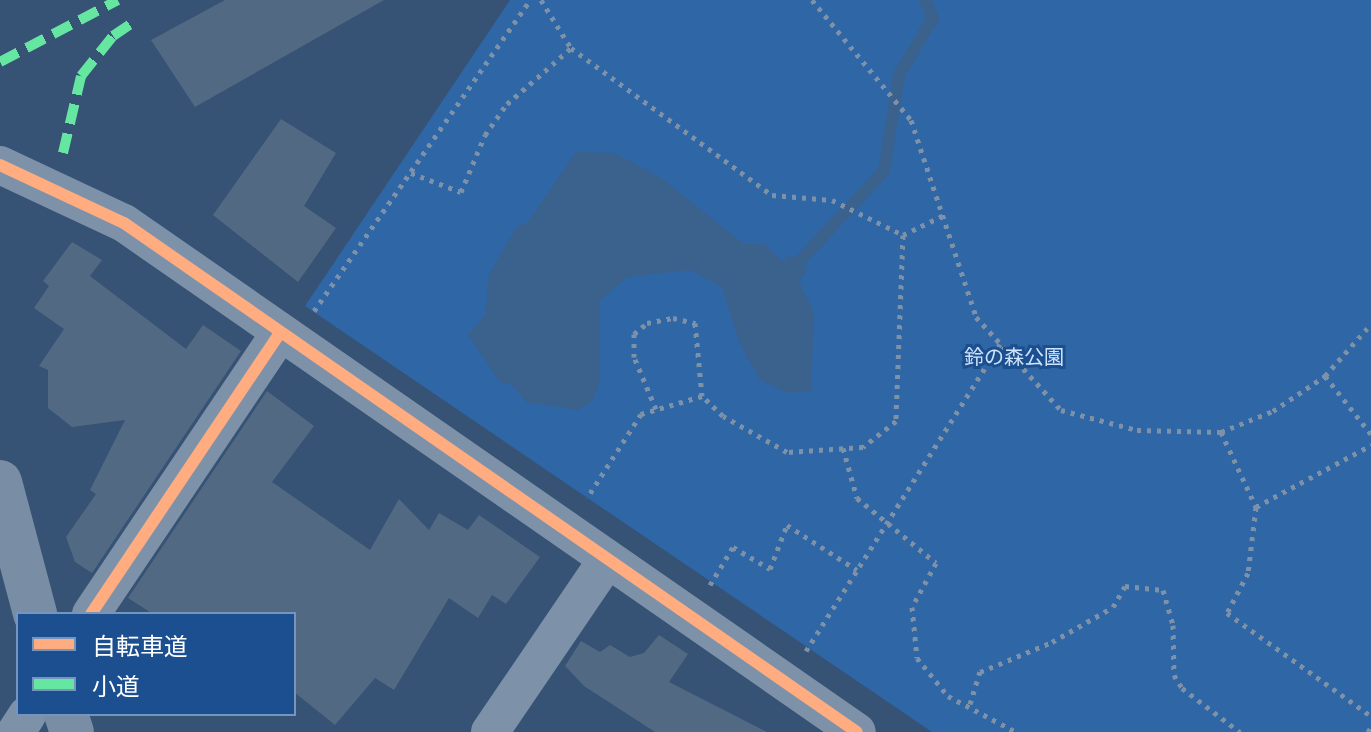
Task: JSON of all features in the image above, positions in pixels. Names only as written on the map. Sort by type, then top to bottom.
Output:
[{"type":"main road","points":[[0,482],[34,612]]},
{"type":"main road","points":[[37,720],[72,732]]},
{"type":"street","points":[[0,165],[124,223],[293,328],[607,560],[857,732]]},
{"type":"street","points":[[92,612],[293,328]]},
{"type":"street","points":[[490,732],[607,560]]},
{"type":"path","points":[[293,328],[411,173],[530,0]]},
{"type":"path","points":[[541,0],[571,48],[772,195],[832,200],[903,235]]},
{"type":"path","points":[[812,0],[911,120],[946,214],[976,317],[1061,410],[1137,430],[1221,432],[1273,411],[1325,376],[1371,324]]},
{"type":"path","points":[[411,173],[461,192],[485,135],[507,104],[571,48]]},
{"type":"path","points":[[903,235],[946,214]]},
{"type":"path","points":[[656,410],[634,357],[634,334],[647,323],[673,318],[695,323],[702,396],[723,416],[787,452],[863,447],[896,421],[903,235]]},
{"type":"path","points":[[801,659],[1000,344]]},
{"type":"path","points":[[1325,376],[1371,434]]},
{"type":"path","points":[[582,506],[641,414],[702,396]]},
{"type":"path","points":[[1221,432],[1256,507],[1248,573],[1227,613],[1371,716]]},
{"type":"path","points":[[1256,507],[1371,445]]},
{"type":"path","points":[[843,448],[857,498],[936,563],[912,607],[917,658],[948,696],[970,704],[1016,732]]},
{"type":"path","points":[[705,595],[733,547],[770,569],[787,525],[857,570]]},
{"type":"path","points":[[970,704],[980,672],[1052,642],[1113,607],[1125,586],[1163,590],[1173,625],[1174,675],[1182,688],[1240,732]]},
{"type":"path","points":[[1368,732],[1371,727]]},
{"type":"green space","name":"鈴の森公園","points":[[510,0],[1371,0],[1371,732],[932,732],[305,306]]},
{"type":"shaded area","points":[[576,152],[615,153],[664,180],[744,244],[764,244],[783,262],[790,254],[795,266],[808,268],[799,282],[814,311],[811,391],[789,393],[760,380],[740,344],[722,287],[690,270],[627,277],[600,301],[600,381],[592,401],[578,410],[526,402],[511,384],[500,382],[468,335],[485,315],[489,275],[516,227],[527,223]]},
{"type":"building","points":[[225,0],[384,0],[195,107],[151,40]]},
{"type":"building","points":[[281,119],[336,153],[304,206],[336,228],[298,282],[213,215]]},
{"type":"building","points":[[72,242],[102,260],[90,276],[186,349],[203,325],[241,351],[92,573],[75,562],[66,537],[96,494],[90,490],[125,420],[72,427],[48,408],[48,370],[39,366],[64,329],[34,308],[49,286],[43,281]]},
{"type":"building","points":[[267,391],[314,426],[272,482],[370,550],[399,499],[429,530],[439,513],[468,530],[479,515],[540,557],[506,604],[492,595],[478,618],[449,598],[394,690],[375,678],[335,725],[296,694],[296,612],[150,612],[128,598]]},
{"type":"building","points":[[659,635],[688,654],[669,682],[767,732],[655,732],[584,686],[565,666],[581,641],[600,652],[610,645],[630,657],[644,653]]},
{"type":"waterway","points":[[795,266],[884,171],[899,75],[933,18],[925,0]]},
{"type":"marked path","points":[[0,62],[118,0]]},
{"type":"marked path","points":[[63,153],[81,76],[113,36],[131,24]]},
{"type":"cycle path","points":[[0,165],[124,223],[857,732]]},
{"type":"cycle path","points":[[92,612],[279,334]]}]
